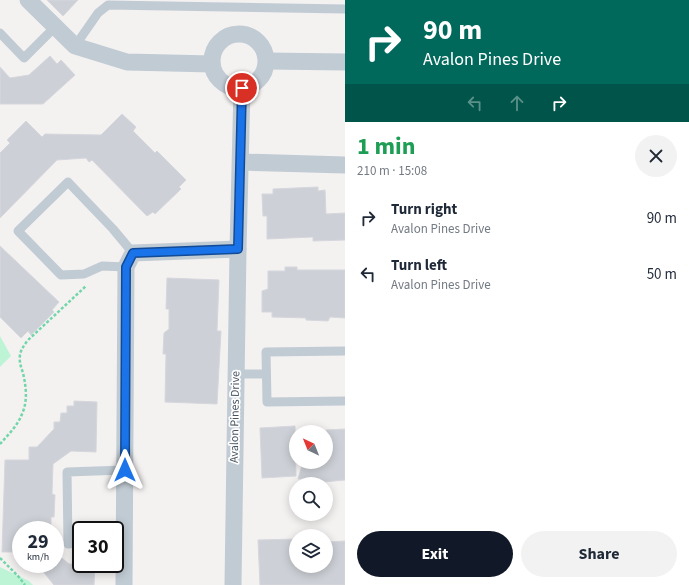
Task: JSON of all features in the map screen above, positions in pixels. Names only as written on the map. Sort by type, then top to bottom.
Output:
[{"type":"street","points":[[28,0],[75,46],[127,62],[212,64]]},
{"type":"street","points":[[238,34],[247,35],[255,39],[261,45],[266,53],[267,62],[262,76],[257,82],[250,86],[234,88],[219,80],[214,73],[212,55],[222,40],[229,36],[238,34]]},
{"type":"street","points":[[267,62],[345,62]]},
{"type":"street","name":"Avalon Pines Drive","points":[[233,585],[242,88]]},
{"type":"street","points":[[241,162],[345,165]]},
{"type":"street","points":[[122,521],[125,470],[130,260],[238,249]]},
{"type":"street","points":[[123,573],[124,585]]},
{"type":"lane","points":[[75,46],[98,13],[108,5],[345,9]]},
{"type":"lane","points":[[0,33],[24,58],[55,28]]},
{"type":"lane","points":[[68,182],[113,229],[130,260],[102,266],[84,274],[61,275],[18,231],[68,182]]},
{"type":"lane","points":[[345,351],[266,352],[266,402],[345,401]]},
{"type":"lane","points":[[236,374],[266,374]]},
{"type":"lane","points":[[72,544],[68,544],[67,472],[125,470]]},
{"type":"path","points":[[0,444],[15,426],[24,410],[26,401],[26,385],[20,365],[22,348],[27,341],[89,282]]},
{"type":"path","points":[[0,558],[25,585]]},
{"type":"green space","points":[[0,336],[11,356],[0,367]]},
{"type":"green space","points":[[0,567],[29,581],[33,585],[0,585]]},
{"type":"building","points":[[47,0],[78,0],[63,16]]},
{"type":"building","points":[[50,56],[57,64],[61,60],[75,75],[43,104],[0,104],[0,67],[10,78],[29,75]]},
{"type":"building","points":[[122,114],[136,127],[133,131],[155,153],[157,151],[186,180],[179,187],[181,189],[155,214],[153,212],[147,216],[92,160],[89,162],[86,158],[57,160],[0,218],[0,153],[10,143],[7,140],[26,121],[42,137],[45,134],[101,135]]},
{"type":"building","points":[[318,187],[318,191],[325,190],[326,214],[345,213],[345,240],[313,241],[313,237],[267,239],[267,216],[263,216],[262,194],[273,194],[273,189]]},
{"type":"building","points":[[0,246],[59,302],[52,310],[54,312],[31,335],[28,331],[21,338],[0,317]]},
{"type":"building","points":[[285,267],[297,267],[297,270],[345,270],[345,318],[330,317],[328,321],[306,320],[306,318],[272,317],[272,312],[262,312],[262,291],[268,289],[268,271],[285,271]]},
{"type":"building","points":[[167,278],[219,280],[217,331],[221,331],[217,404],[165,402],[166,354],[163,354],[164,333],[169,329],[169,309],[166,309]]},
{"type":"building","points":[[74,401],[97,402],[96,452],[71,451],[53,464],[52,494],[55,495],[54,517],[51,517],[51,521],[12,521],[12,552],[2,552],[5,460],[29,460],[29,447],[37,447],[54,429],[54,422],[60,422],[61,413],[67,413],[67,406],[74,406]]},
{"type":"building","points":[[289,426],[289,469],[296,469],[296,476],[262,478],[260,428]]},
{"type":"building","points":[[345,429],[345,480],[333,481],[333,477],[299,477],[301,469],[333,469],[333,430]]},
{"type":"building","points":[[289,539],[289,573],[333,573],[333,542],[345,541],[345,585],[260,585],[258,540]]},
{"type":"building","points":[[64,560],[69,564],[72,564],[72,573],[95,573],[94,585],[54,585],[44,573],[64,573]]},
{"type":"route","points":[[125,470],[126,267],[133,253],[238,249],[243,99],[242,88]]}]
